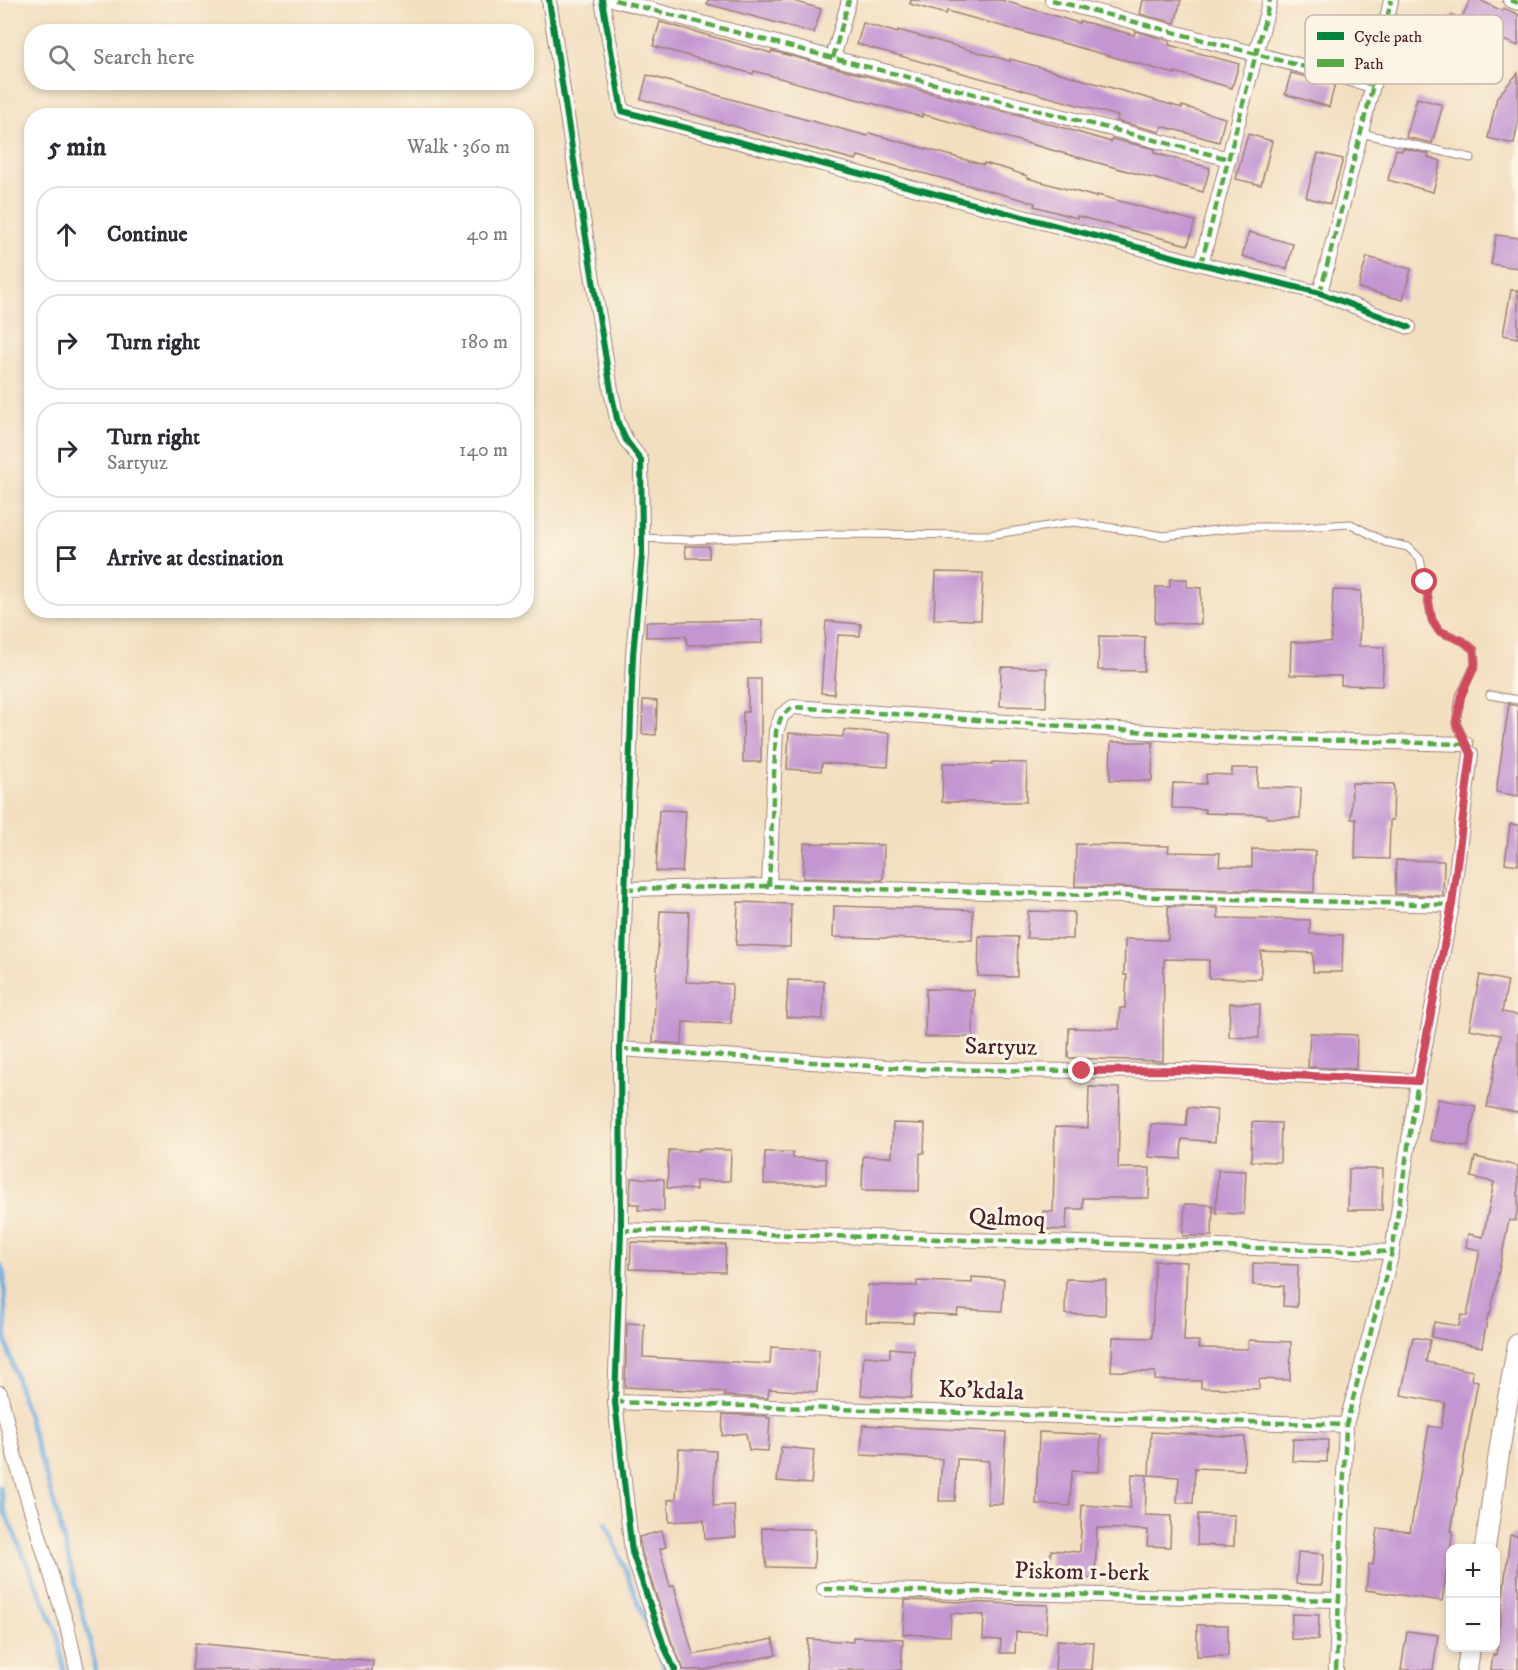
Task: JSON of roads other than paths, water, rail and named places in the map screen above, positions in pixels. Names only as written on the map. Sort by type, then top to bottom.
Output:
[{"type":"main road","points":[[1486,1544],[1518,1344]]},
{"type":"main road","points":[[1467,1670],[1469,1652]]},
{"type":"street","points":[[549,0],[612,396],[618,423],[626,440],[641,460],[642,555],[633,655],[620,1049],[621,1230],[615,1402],[632,1552],[664,1646],[675,1670]]},
{"type":"street","points":[[602,0],[622,111],[1201,264],[1320,293],[1409,327]]},
{"type":"street","points":[[615,0],[1230,159]]},
{"type":"street","points":[[833,58],[849,0]]},
{"type":"street","points":[[1052,0],[1305,67]]},
{"type":"street","points":[[1201,264],[1270,0]]},
{"type":"street","points":[[1388,15],[1391,0]]},
{"type":"street","points":[[1510,0],[1518,3]]},
{"type":"street","points":[[1320,293],[1373,85],[1369,84]]},
{"type":"street","points":[[769,886],[776,730],[782,715],[793,707],[1233,738],[1468,749],[1452,904],[1418,1081],[1392,1252],[1346,1425],[1336,1670]]},
{"type":"street","points":[[625,889],[769,886],[1452,904]]},
{"type":"street","name":"Sartyuz","points":[[620,1049],[916,1069],[1184,1070],[1418,1081]]},
{"type":"street","name":"Qalmoq","points":[[621,1230],[1392,1252]]},
{"type":"street","points":[[0,1393],[15,1458],[68,1626],[77,1670]]},
{"type":"street","name":"Ko'kdala","points":[[615,1402],[1346,1425]]},
{"type":"street","name":"Piskom 1-berk","points":[[824,1589],[1339,1600]]},
{"type":"lane","points":[[1361,133],[1471,158]]},
{"type":"lane","points":[[642,538],[689,540],[834,534],[989,535],[1074,522],[1164,536],[1244,527],[1351,524],[1384,542],[1408,547],[1420,559],[1432,620],[1439,631],[1463,641],[1474,650],[1475,665],[1461,696],[1456,723],[1468,749]]},
{"type":"lane","points":[[1490,695],[1518,700]]},
{"type":"waterway","points":[[0,1264],[4,1273],[6,1343],[56,1510],[92,1649],[95,1670]]},
{"type":"waterway","points":[[0,1487],[4,1510],[57,1632],[64,1670]]},
{"type":"waterway","points":[[606,1522],[665,1670]]}]
